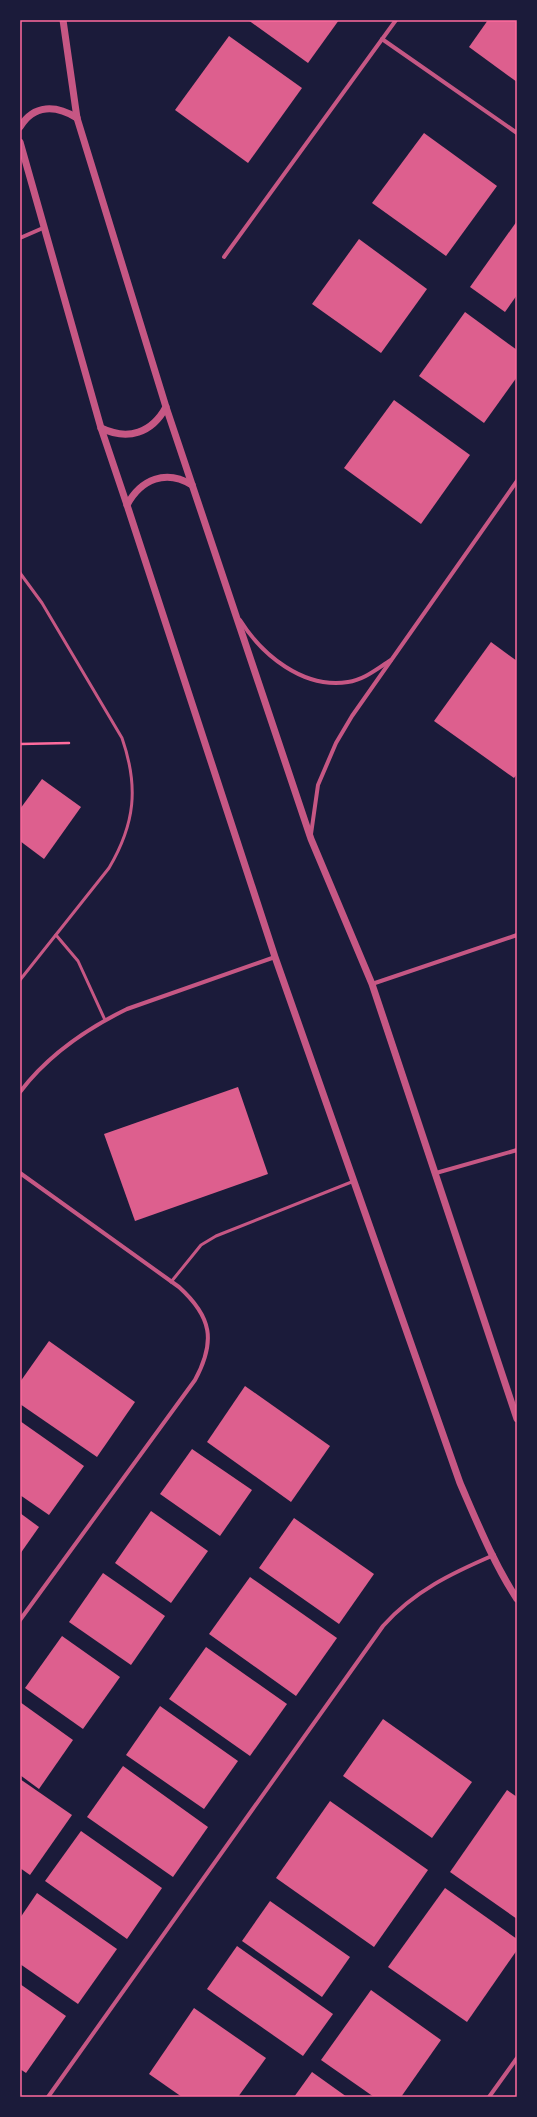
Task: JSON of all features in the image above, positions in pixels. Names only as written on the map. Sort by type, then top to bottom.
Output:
[{"type":"street","points":[[63,20],[77,118],[166,407],[311,839],[372,984],[517,1419]]},
{"type":"street","points":[[224,257],[396,20]]},
{"type":"street","points":[[382,39],[517,133]]},
{"type":"street","points":[[20,127],[25,120],[36,112],[51,108],[65,110],[77,118]]},
{"type":"street","points":[[20,142],[43,228],[101,428],[275,957],[460,1483],[494,1555],[517,1599]]},
{"type":"street","points":[[20,238],[43,228]]},
{"type":"street","points":[[101,428],[120,435],[142,432],[152,426],[160,418],[166,407]]},
{"type":"street","points":[[126,505],[132,495],[141,486],[151,480],[172,477],[192,485]]},
{"type":"street","points":[[311,839],[318,785],[327,762],[352,716],[517,481]]},
{"type":"street","points":[[232,607],[251,637],[263,650],[294,672],[312,680],[330,683],[349,682],[369,674],[393,659]]},
{"type":"street","points":[[372,984],[517,935]]},
{"type":"street","points":[[20,1092],[45,1064],[63,1048],[105,1020],[127,1009],[275,957]]},
{"type":"street","points":[[436,1173],[517,1150]]},
{"type":"street","points":[[20,1173],[191,1298],[201,1310],[206,1324],[208,1339],[207,1351],[194,1380],[20,1620]]},
{"type":"street","points":[[48,2097],[383,1626],[413,1597],[452,1573],[494,1555]]},
{"type":"street","points":[[489,2097],[517,2058]]},
{"type":"lane","points":[[20,573],[42,603],[122,738],[130,760],[133,782],[132,805],[128,827],[120,849],[109,868],[20,980]]},
{"type":"lane","points":[[56,935],[78,961],[105,1020]]},
{"type":"lane","points":[[171,1282],[201,1245],[216,1236],[354,1181]]},
{"type":"path","points":[[20,744],[69,742]]},
{"type":"building","points":[[248,20],[339,20],[308,63]]},
{"type":"building","points":[[488,20],[517,20],[517,82],[469,47]]},
{"type":"building","points":[[229,36],[302,88],[248,163],[175,110]]},
{"type":"building","points":[[424,133],[497,186],[446,256],[372,203]]},
{"type":"building","points":[[517,221],[517,295],[505,312],[470,287]]},
{"type":"building","points":[[359,239],[427,289],[381,353],[312,304]]},
{"type":"building","points":[[465,312],[517,350],[517,377],[484,423],[419,376]]},
{"type":"building","points":[[394,400],[470,455],[421,524],[344,468]]},
{"type":"building","points":[[491,642],[517,661],[517,774],[514,778],[434,721]]},
{"type":"building","points":[[42,779],[81,807],[44,859],[20,841],[20,809]]},
{"type":"building","points":[[238,1087],[268,1174],[135,1221],[104,1134]]},
{"type":"building","points":[[49,1341],[135,1402],[97,1457],[20,1404],[20,1382]]},
{"type":"building","points":[[245,1386],[330,1446],[291,1502],[207,1442]]},
{"type":"building","points":[[20,1421],[84,1466],[49,1515],[20,1495]]},
{"type":"building","points":[[192,1449],[252,1490],[220,1536],[160,1494]]},
{"type":"building","points":[[151,1511],[208,1551],[171,1603],[115,1563]]},
{"type":"building","points":[[20,1513],[39,1527],[20,1554]]},
{"type":"building","points":[[294,1518],[374,1574],[339,1624],[259,1568]]},
{"type":"building","points":[[103,1573],[165,1616],[131,1665],[69,1622]]},
{"type":"building","points":[[250,1577],[337,1638],[296,1696],[209,1634]]},
{"type":"building","points":[[62,1636],[120,1677],[83,1729],[25,1688]]},
{"type":"building","points":[[206,1647],[287,1704],[250,1756],[169,1699]]},
{"type":"building","points":[[20,1702],[73,1740],[39,1789],[20,1775]]},
{"type":"building","points":[[160,1706],[238,1761],[204,1809],[126,1755]]},
{"type":"building","points":[[383,1719],[472,1782],[432,1838],[343,1776]]},
{"type":"building","points":[[123,1766],[208,1827],[173,1877],[87,1817]]},
{"type":"building","points":[[20,1779],[72,1815],[30,1875],[20,1868]]},
{"type":"building","points":[[507,1790],[517,1797],[517,1919],[450,1872]]},
{"type":"building","points":[[330,1801],[428,1870],[374,1947],[276,1878]]},
{"type":"building","points":[[81,1831],[162,1888],[127,1939],[45,1881]]},
{"type":"building","points":[[445,1888],[517,1939],[517,1950],[467,2022],[388,1967]]},
{"type":"building","points":[[37,1893],[117,1949],[78,2004],[20,1964],[20,1918]]},
{"type":"building","points":[[270,1901],[350,1957],[322,1997],[242,1941]]},
{"type":"building","points":[[237,1946],[333,2014],[303,2056],[207,1989]]},
{"type":"building","points":[[20,1984],[66,2016],[26,2073],[20,2069]]},
{"type":"building","points":[[371,1990],[441,2040],[401,2097],[374,2097],[321,2060]]},
{"type":"building","points":[[194,2008],[266,2058],[238,2097],[182,2097],[149,2074]]},
{"type":"building","points":[[312,2072],[347,2097],[294,2097]]}]
